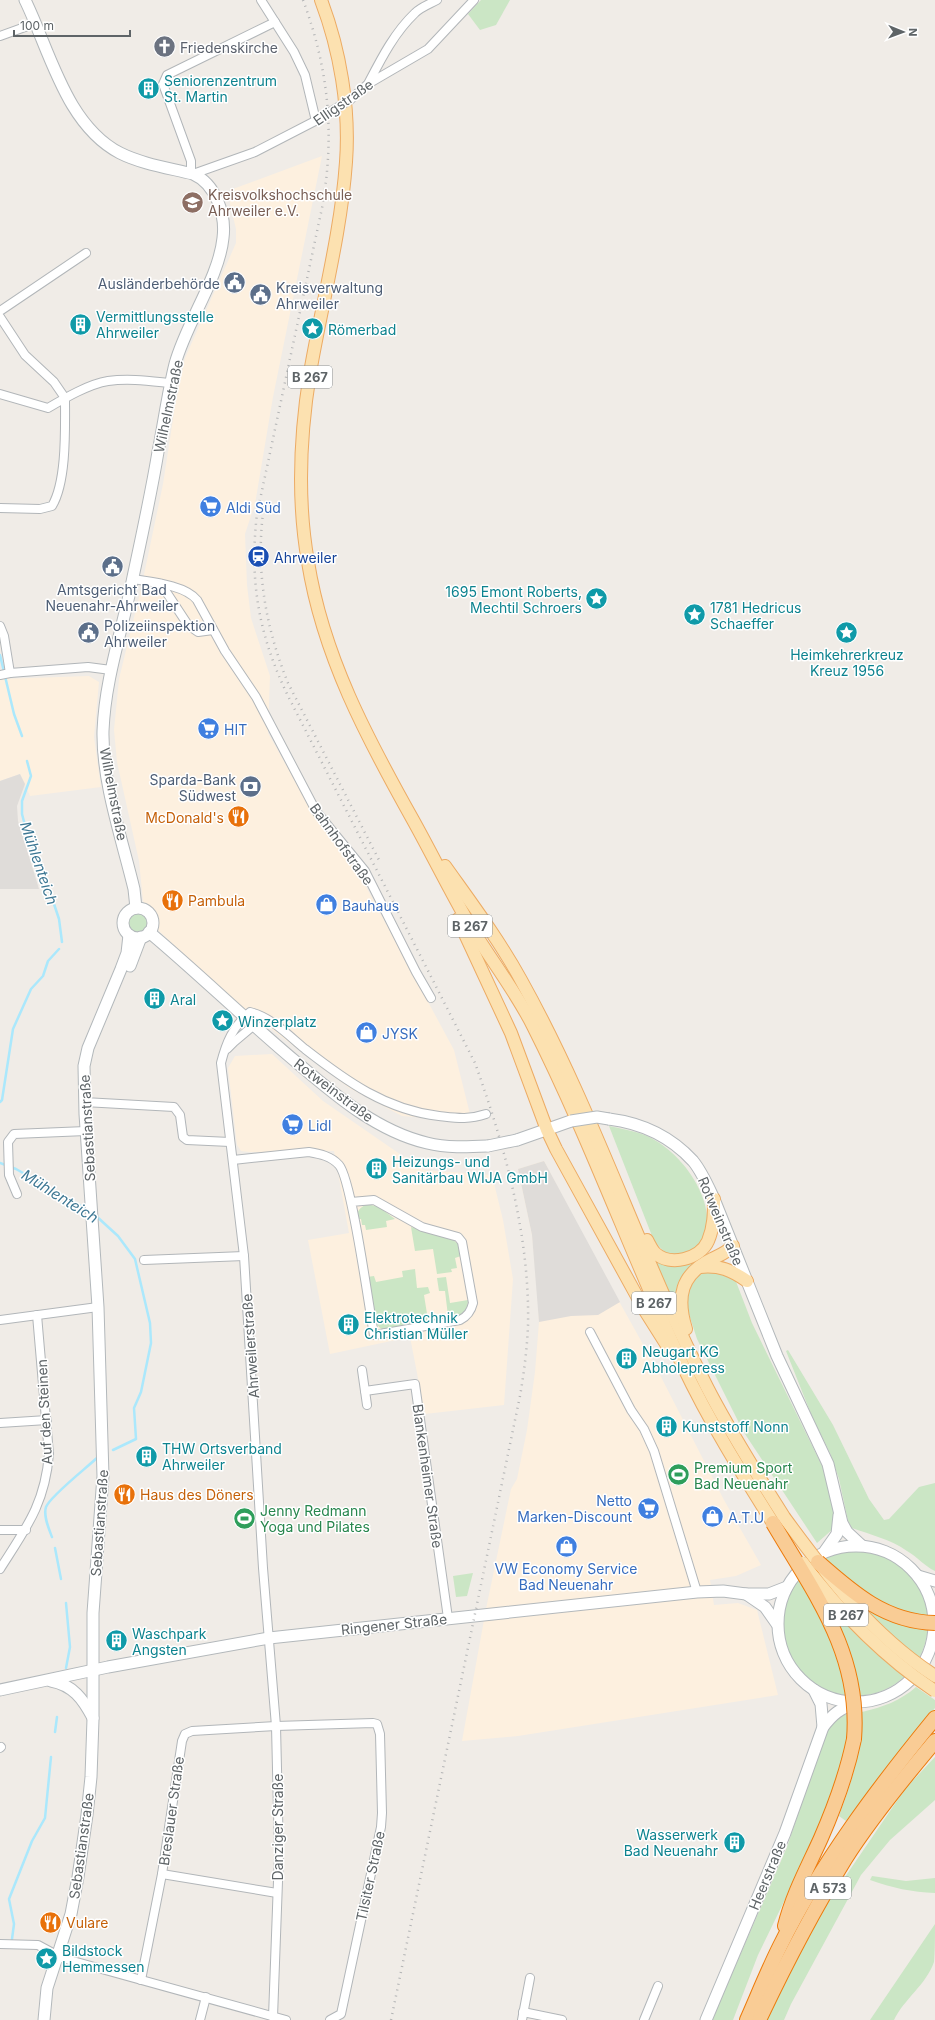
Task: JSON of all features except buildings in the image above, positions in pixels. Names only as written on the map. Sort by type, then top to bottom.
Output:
[{"type":"highway","name":"A 573","points":[[779,1520],[834,1629],[846,1661],[854,1689],[856,1718],[849,1765],[836,1801],[792,1901],[781,1945]]},
{"type":"highway","points":[[822,1557],[852,1592],[879,1610],[910,1621],[934,1616]]},
{"type":"highway","name":"A 573","points":[[747,2020],[781,1945],[834,1853],[878,1790],[935,1718]]},
{"type":"highway","name":"A 573","points":[[759,2020],[815,1910],[846,1858],[888,1799],[935,1741]]},
{"type":"main road","name":"Wilhelmstraße","points":[[25,0],[72,104],[89,129],[105,144],[121,153],[147,163],[192,174],[206,183],[216,197],[223,220],[223,237],[213,272],[179,353],[170,383],[133,578],[112,670],[103,730],[105,764],[134,889],[136,908]]},
{"type":"main road","name":"B 267","points":[[321,0],[333,37],[342,78],[346,127],[346,160],[334,246],[309,378],[301,460],[301,496],[307,561],[316,605],[331,654],[366,734],[415,825],[470,925],[532,1023],[591,1153],[651,1296],[697,1393],[727,1448],[779,1520],[822,1557],[846,1598],[878,1630],[935,1676]]},
{"type":"main road","name":"B 267","points":[[415,825],[511,1034],[547,1130]]},
{"type":"main road","name":"B 267","points":[[415,825],[495,935],[522,980],[572,1079],[696,1364],[779,1520],[807,1569],[853,1622],[886,1654],[935,1691]]},
{"type":"main road","points":[[136,908],[149,914],[152,923],[145,935],[129,935],[123,926],[127,913],[136,908]]},
{"type":"main road","name":"Sebastianstraße","points":[[122,978],[129,935]]},
{"type":"main road","name":"Sebastianstraße","points":[[44,2020],[47,1988],[70,1914],[79,1869],[91,1777],[93,1719],[93,1613],[104,1476],[98,1307],[84,1102],[84,1066],[88,1048],[98,1024],[145,935]]},
{"type":"main road","name":"Rotweinstraße","points":[[145,935],[218,992],[253,1026],[333,1092],[377,1123],[401,1134],[428,1143],[456,1148],[488,1146],[517,1140],[584,1118],[609,1119],[644,1126],[679,1149],[693,1162],[714,1199],[777,1356],[828,1464],[839,1513],[847,1532],[861,1546]]},
{"type":"main road","points":[[547,1130],[644,1309],[697,1393]]},
{"type":"main road","name":"B 267","points":[[696,1364],[683,1319],[681,1302],[686,1281],[708,1242],[712,1230],[714,1223],[714,1199]]},
{"type":"main road","name":"B 267","points":[[628,1209],[655,1252],[667,1259],[697,1261],[722,1267],[734,1272],[747,1281]]},
{"type":"main road","name":"B 267","points":[[697,1261],[726,1253],[733,1246]]},
{"type":"main road","points":[[822,1557],[836,1534],[839,1513]]},
{"type":"main road","points":[[843,1546],[861,1546],[880,1550],[899,1558],[918,1576],[928,1594],[934,1616],[934,1632],[930,1649],[922,1665],[911,1679],[897,1690],[881,1698],[864,1702],[847,1702],[830,1698],[801,1681],[791,1669],[784,1655],[779,1640],[777,1624],[780,1605],[787,1586],[803,1566],[843,1546]]},
{"type":"main road","points":[[918,1576],[935,1581]]},
{"type":"main road","name":"Ringener Straße","points":[[0,1690],[48,1681],[93,1670],[269,1638],[697,1592],[723,1591],[746,1594],[769,1594],[787,1586]]},
{"type":"main road","name":"Ringener Straße","points":[[746,1594],[765,1607],[777,1624]]},
{"type":"main road","points":[[48,1681],[60,1683],[72,1689],[80,1697],[93,1719]]},
{"type":"main road","name":"Heerstraße","points":[[814,1690],[821,1704],[823,1727]]},
{"type":"main road","name":"Heerstraße","points":[[706,2020],[785,1833],[823,1727],[833,1714],[845,1706],[864,1702]]},
{"type":"street","points":[[261,0],[294,52],[305,75],[318,120]]},
{"type":"street","points":[[368,84],[388,46],[410,19],[416,12],[437,0]]},
{"type":"street","name":"Elligstraße","points":[[192,174],[255,152],[318,120],[351,99],[368,84],[428,49],[474,0]]},
{"type":"street","points":[[192,174],[191,161],[163,84],[167,75],[276,22]]},
{"type":"street","points":[[0,36],[36,23]]},
{"type":"street","points":[[0,311],[86,253]]},
{"type":"street","points":[[0,317],[25,355],[54,382],[65,398],[65,440],[62,465],[57,493],[52,506],[40,509],[0,508]]},
{"type":"street","points":[[0,394],[48,408],[65,398],[107,381],[142,380],[170,383]]},
{"type":"street","name":"Bahnhofstraße","points":[[133,578],[192,593],[225,651],[256,697],[316,811],[365,871],[416,972],[431,998]]},
{"type":"street","points":[[161,584],[188,625],[198,632],[214,630]]},
{"type":"street","points":[[0,626],[4,636],[4,674],[88,667],[112,670]]},
{"type":"street","name":"Rotweinstraße","points":[[244,1017],[250,1012],[263,1017],[360,1089],[381,1100],[417,1113],[466,1119],[486,1114]]},
{"type":"street","name":"Ahrweilerstraße","points":[[244,1017],[230,1036],[221,1063],[244,1256],[263,1568],[269,1638]]},
{"type":"street","points":[[223,1054],[234,1042],[253,1026]]},
{"type":"street","points":[[84,1102],[174,1107],[180,1115],[183,1137],[187,1140],[230,1142]]},
{"type":"street","points":[[17,1194],[9,1172],[8,1163],[8,1142],[14,1134],[86,1131]]},
{"type":"street","points":[[232,1160],[309,1152],[330,1157],[340,1166],[345,1176],[351,1202],[374,1335],[460,1320],[466,1317],[473,1303],[462,1242],[458,1237],[422,1227],[374,1200],[351,1202]]},
{"type":"street","points":[[144,1260],[244,1256]]},
{"type":"street","points":[[0,1320],[98,1307]]},
{"type":"street","name":"Auf den Steinen","points":[[0,1569],[26,1530],[42,1496],[48,1472],[49,1454],[47,1420],[37,1315]]},
{"type":"street","points":[[590,1332],[631,1410],[644,1429],[654,1451],[697,1592]]},
{"type":"street","points":[[362,1370],[368,1405]]},
{"type":"street","name":"Blankenheimer Straße","points":[[365,1391],[415,1384],[448,1618]]},
{"type":"street","points":[[0,1423],[47,1420]]},
{"type":"street","points":[[0,1530],[26,1530]]},
{"type":"street","name":"Danziger Straße","points":[[269,1638],[276,1726],[279,1854],[273,2017]]},
{"type":"street","name":"Tilsiter Straße","points":[[276,1726],[377,1724],[380,1749],[382,1813],[380,1827],[341,2014],[330,2020]]},
{"type":"street","name":"Breslauer Straße","points":[[141,1980],[162,1874],[182,1741],[185,1734],[192,1731],[276,1726]]},
{"type":"street","points":[[162,1874],[277,1893]]},
{"type":"street","points":[[0,1944],[38,1946],[57,1956],[286,2020]]},
{"type":"street","points":[[530,1978],[523,2016],[562,2020]]},
{"type":"street","points":[[644,2020],[658,1986]]},
{"type":"street","points":[[200,2020],[206,1997]]},
{"type":"shaded area","points":[[322,156],[273,397],[255,504],[245,534],[247,585],[251,618],[270,676],[268,733],[320,825],[343,849],[364,883],[454,1050],[472,1122],[402,1116],[349,1088],[233,1000],[159,931],[143,901],[139,861],[117,762],[114,730],[119,679],[141,589],[163,484],[175,406],[185,358],[236,243],[236,229],[230,204],[230,190]]},
{"type":"shaded area","points":[[89,676],[99,682],[94,737],[101,787],[30,796],[20,774],[0,781],[0,679]]},
{"type":"shaded area","points":[[20,774],[25,784],[17,806],[18,821],[39,889],[0,889],[0,781]]},
{"type":"shaded area","points":[[272,1054],[323,1101],[423,1170],[492,1175],[503,1220],[513,1279],[504,1405],[425,1414],[410,1337],[330,1354],[308,1240],[349,1233],[334,1151],[249,1152],[241,1151],[237,1145],[228,1068],[235,1056]]},
{"type":"shaded area","points":[[544,1161],[591,1251],[659,1373],[724,1500],[761,1565],[736,1576],[710,1580],[714,1605],[738,1603],[757,1610],[778,1695],[518,1736],[462,1741],[486,1609],[511,1489],[517,1479],[527,1430],[535,1372],[539,1322],[537,1283],[532,1235],[518,1169]]},
{"type":"shaded area","points":[[544,1161],[620,1302],[598,1315],[571,1316],[539,1322],[532,1235],[518,1169]]},
{"type":"green space","points":[[481,0],[510,0],[496,25],[480,30],[468,14]]},
{"type":"green space","points":[[138,910],[143,911],[149,917],[149,927],[143,933],[138,934],[133,933],[127,927],[126,922],[127,917],[133,911]]},
{"type":"green space","points":[[609,1126],[639,1133],[653,1139],[666,1147],[689,1172],[698,1186],[704,1201],[707,1216],[707,1231],[705,1238],[697,1248],[685,1254],[671,1254],[665,1252],[654,1241]]},
{"type":"green space","points":[[367,1204],[379,1207],[395,1219],[386,1221],[387,1227],[366,1230],[365,1225],[362,1225],[361,1219],[357,1219],[357,1214],[362,1207]]},
{"type":"green space","points":[[411,1227],[452,1239],[459,1245],[461,1256],[455,1258],[457,1268],[451,1269],[452,1272],[437,1274],[433,1249],[415,1251]]},
{"type":"green space","points":[[653,1256],[682,1264],[695,1261],[696,1264],[676,1309]]},
{"type":"green space","points":[[415,1269],[417,1288],[428,1287],[430,1293],[424,1295],[428,1320],[434,1319],[434,1321],[385,1330],[380,1328],[375,1322],[367,1277],[374,1276],[376,1282],[403,1277],[402,1271]]},
{"type":"green space","points":[[715,1270],[735,1279],[752,1323],[825,1472],[833,1501],[833,1529],[817,1543],[743,1431],[697,1339],[686,1305],[688,1288],[696,1277],[705,1272]]},
{"type":"green space","points":[[446,1277],[450,1303],[468,1300],[464,1312],[457,1316],[443,1319],[443,1317],[448,1316],[445,1291],[439,1291],[437,1278]]},
{"type":"green space","points":[[788,1350],[833,1425],[869,1499],[884,1520],[889,1519],[919,1487],[935,1483],[935,1571],[911,1553],[894,1543],[852,1528],[848,1521],[839,1479],[830,1453],[813,1419],[786,1351]]},
{"type":"green space","points":[[848,1550],[862,1550],[890,1558],[907,1571],[920,1588],[923,1595],[927,1609],[927,1637],[923,1651],[916,1664],[907,1675],[890,1688],[883,1691],[862,1696],[848,1696],[820,1688],[803,1675],[798,1669],[787,1651],[782,1630],[782,1616],[790,1588],[803,1571],[809,1566],[827,1555]]},
{"type":"green space","points":[[473,1573],[467,1596],[456,1597],[453,1576]]},
{"type":"green space","points":[[916,1687],[935,1700],[935,1708],[846,1821],[839,1816],[858,1753],[862,1712],[891,1703]]},
{"type":"green space","points":[[850,1714],[850,1741],[830,1807],[758,1955],[733,2020],[712,2020],[787,1847],[827,1728],[842,1715]]},
{"type":"green space","points":[[935,1757],[935,1800],[890,1840],[861,1875],[791,2004],[784,2020],[765,2020],[813,1924],[905,1789]]},
{"type":"green space","points":[[872,1876],[906,1881],[935,1878],[935,1893],[910,1891],[886,1885],[870,1880]]},
{"type":"green space","points":[[935,1924],[934,1962],[926,1978],[903,2005],[894,2020],[870,2020]]},
{"type":"waterway","name":"Mühlenteich","points":[[0,655],[14,714],[22,736]]},
{"type":"waterway","name":"Mühlenteich","points":[[27,761],[31,776],[22,801],[22,814],[29,841],[41,865],[59,919],[62,942]]},
{"type":"waterway","name":"Mühlenteich","points":[[0,1102],[2,1100],[13,1029],[31,989],[43,976],[48,961],[59,949]]},
{"type":"waterway","name":"Mühlenteich","points":[[0,1163],[16,1169],[88,1210]]},
{"type":"waterway","name":"Mühlenteich","points":[[95,1215],[118,1236],[135,1259],[150,1323],[151,1343],[141,1392],[134,1408],[136,1439],[113,1450]]},
{"type":"waterway","name":"Mühlenteich","points":[[52,1537],[46,1518],[46,1507],[62,1489],[99,1456]]},
{"type":"waterway","name":"Mühlenteich","points":[[55,1548],[61,1579]]},
{"type":"waterway","name":"Mühlenteich","points":[[66,1603],[70,1647],[66,1668]]},
{"type":"waterway","name":"Mühlenteich","points":[[55,1732],[57,1717]]},
{"type":"waterway","name":"Mühlenteich","points":[[12,1939],[14,1924],[9,1899],[32,1841],[45,1818],[51,1757]]},
{"type":"railway","points":[[303,0],[312,26],[324,77],[329,129],[328,155],[322,208],[257,514],[254,562],[259,608],[263,630],[270,652],[288,696],[475,1063],[496,1127],[514,1192],[525,1259],[528,1292],[528,1335],[520,1396],[391,2020]]},
{"type":"railway","points":[[264,506],[261,551],[264,596],[273,640],[280,662],[288,683],[380,862]]},
{"type":"place","name":"Friedenskirche","points":[[165,47]]},
{"type":"place","name":"Seniorenzentrum St. Martin","points":[[148,88]]},
{"type":"place","name":"Kreisvolkshochschule Ahrweiler e.V.","points":[[193,202]]},
{"type":"place","name":"Ausländerbehörde","points":[[235,283]]},
{"type":"place","name":"Kreisverwaltung Ahrweiler","points":[[261,295]]},
{"type":"place","name":"Vermittlungsstelle Ahrweiler","points":[[80,324]]},
{"type":"place","name":"Römerbad","points":[[312,329]]},
{"type":"place","name":"Aldi Süd","points":[[210,507]]},
{"type":"place","name":"Ahrweiler","points":[[258,557]]},
{"type":"place","name":"Amtsgericht Bad Neuenahr-Ahrweiler","points":[[112,567]]},
{"type":"place","name":"1695 Emont Roberts, Mechtil Schroers","points":[[597,599]]},
{"type":"place","name":"1781 Hedricus Schaeffer","points":[[695,615]]},
{"type":"place","name":"Heimkehrerkreuz Kreuz 1956","points":[[847,632]]},
{"type":"place","name":"Polizeiinspektion Ahrweiler","points":[[88,633]]},
{"type":"place","name":"HIT","points":[[209,729]]},
{"type":"place","name":"Sparda-Bank Südwest","points":[[251,787]]},
{"type":"place","name":"McDonald's","points":[[239,817]]},
{"type":"place","name":"Pambula","points":[[173,900]]},
{"type":"place","name":"Bauhaus","points":[[327,905]]},
{"type":"place","name":"Aral","points":[[154,999]]},
{"type":"place","name":"Winzerplatz","points":[[223,1021]]},
{"type":"place","name":"JYSK","points":[[366,1033]]},
{"type":"place","name":"Lidl","points":[[293,1125]]},
{"type":"place","name":"Heizungs- und Sanitärbau WIJA GmbH","points":[[377,1169]]},
{"type":"place","name":"Elektrotechnik Christian Müller","points":[[349,1325]]},
{"type":"place","name":"Neugart KG Abholepress","points":[[627,1359]]},
{"type":"place","name":"Kunststoff Nonn","points":[[666,1426]]},
{"type":"place","name":"THW Ortsverband Ahrweiler","points":[[146,1456]]},
{"type":"place","name":"Premium Sport Bad Neuenahr","points":[[678,1475]]},
{"type":"place","name":"Haus des Döners","points":[[125,1494]]},
{"type":"place","name":"Netto Marken-Discount","points":[[648,1508]]},
{"type":"place","name":"A.T.U","points":[[712,1517]]},
{"type":"place","name":"Jenny Redmann Yoga und Pilates","points":[[245,1518]]},
{"type":"place","name":"VW Economy Service Bad Neuenahr","points":[[566,1546]]},
{"type":"place","name":"Waschpark Angsten","points":[[117,1641]]},
{"type":"place","name":"Wasserwerk Bad Neuenahr","points":[[734,1842]]},
{"type":"place","name":"Vulare","points":[[51,1922]]},
{"type":"place","name":"Bildstock Hemmessen","points":[[46,1958]]}]
